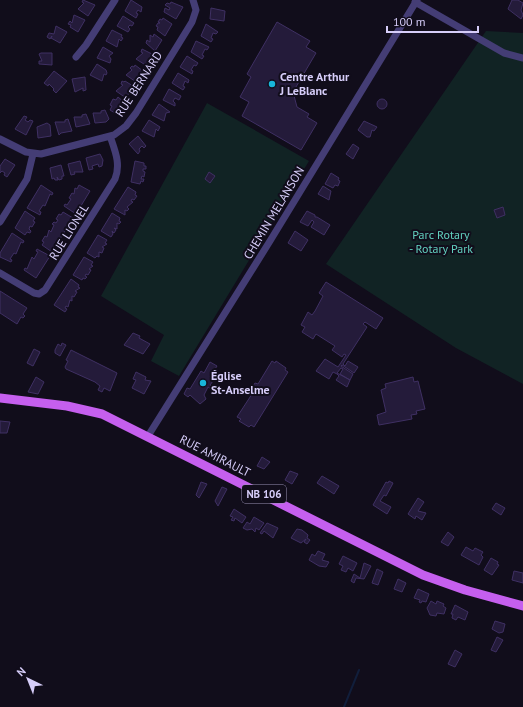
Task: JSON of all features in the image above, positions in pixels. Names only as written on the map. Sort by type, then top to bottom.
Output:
[{"type":"main road","name":"RUE AMIRAULT","points":[[0,398],[67,406],[102,414],[423,575],[465,590],[523,606]]},
{"type":"street","points":[[76,57],[116,0]]},
{"type":"street","name":"RUE BERNARD","points":[[33,154],[41,154],[110,136],[126,126],[136,113],[192,22],[196,10],[193,0]]},
{"type":"street","points":[[416,1],[504,53],[523,58]]},
{"type":"street","name":"CHEMIN MELANSON","points":[[148,436],[270,241],[416,1]]},
{"type":"street","name":"RUE LIONEL","points":[[0,273],[34,293],[39,294],[45,290],[118,172],[118,161],[110,136]]},
{"type":"street","points":[[0,139],[33,154],[27,179],[0,222]]},
{"type":"green space","name":"Parc Rotary - Rotary Park","points":[[486,31],[523,33],[523,384],[456,348],[326,264]]},
{"type":"green space","points":[[207,103],[309,161],[179,376],[151,361],[164,335],[101,296]]},
{"type":"building","points":[[83,0],[95,5],[88,16],[78,9],[84,3],[82,2]]},
{"type":"building","points":[[131,0],[142,7],[141,12],[138,10],[136,13],[138,14],[136,18],[125,11]]},
{"type":"building","points":[[512,0],[518,0],[523,3],[521,10],[523,15],[521,19],[508,9]]},
{"type":"building","points":[[171,2],[183,7],[176,19],[164,12],[165,8],[169,10],[170,8],[165,5],[167,3],[170,4]]},
{"type":"building","points":[[211,8],[225,11],[224,21],[210,19]]},
{"type":"building","points":[[74,15],[85,20],[78,32],[68,24],[70,21],[72,23]]},
{"type":"building","points":[[123,16],[134,23],[132,26],[130,25],[128,27],[130,29],[128,32],[117,26]]},
{"type":"building","points":[[163,18],[172,24],[165,36],[157,30],[158,27],[156,26],[160,23],[158,22],[160,19],[162,20]]},
{"type":"building","name":"Centre Arthur J LeBlanc","points":[[277,22],[310,41],[306,47],[316,53],[293,92],[297,107],[309,114],[307,117],[317,123],[301,150],[242,116],[249,102],[240,97],[251,77],[247,74]]},
{"type":"building","points":[[206,24],[218,32],[216,34],[213,33],[211,38],[213,39],[211,42],[201,36]]},
{"type":"building","points":[[56,26],[67,32],[60,43],[51,38],[52,36],[50,39],[47,37],[49,33],[54,34]]},
{"type":"building","points":[[112,30],[122,35],[121,37],[123,38],[121,41],[119,39],[117,47],[106,41]]},
{"type":"building","points":[[154,34],[162,40],[155,51],[146,43],[147,40],[150,42],[150,35],[153,37]]},
{"type":"building","points":[[196,41],[209,47],[207,50],[205,49],[202,59],[191,52]]},
{"type":"building","points":[[103,47],[113,53],[109,56],[111,59],[110,63],[97,58]]},
{"type":"building","points":[[142,49],[154,55],[147,66],[136,59],[143,53],[141,52]]},
{"type":"building","points":[[52,53],[52,65],[39,64],[39,61],[42,61],[39,54]]},
{"type":"building","points":[[187,56],[198,63],[196,66],[194,65],[191,70],[193,71],[192,74],[180,67]]},
{"type":"building","points":[[97,64],[106,70],[107,73],[106,75],[104,74],[102,81],[90,75]]},
{"type":"building","points":[[135,65],[143,71],[136,82],[126,75],[132,70],[130,68],[132,66],[134,67]]},
{"type":"building","points":[[54,71],[67,81],[56,93],[49,84],[48,86],[44,83]]},
{"type":"building","points":[[178,73],[189,80],[188,83],[185,81],[183,86],[185,87],[183,90],[172,83]]},
{"type":"building","points":[[85,77],[86,90],[83,91],[83,88],[75,92],[72,79]]},
{"type":"building","points":[[122,81],[125,81],[133,86],[126,98],[116,91],[123,85],[121,84]]},
{"type":"building","points":[[169,89],[181,96],[179,100],[175,98],[173,101],[175,106],[163,100]]},
{"type":"building","points":[[118,97],[125,103],[118,115],[110,110],[112,106],[110,105],[113,99],[116,100]]},
{"type":"building","points":[[380,99],[384,99],[386,100],[386,108],[380,109],[377,106],[377,102]]},
{"type":"building","points":[[159,104],[170,112],[166,113],[164,121],[152,115]]},
{"type":"building","points":[[105,110],[109,119],[106,122],[95,123],[93,113],[101,113],[101,111]]},
{"type":"building","points":[[86,114],[90,124],[76,127],[74,117],[82,117],[82,115]]},
{"type":"building","points":[[24,116],[27,117],[25,120],[28,122],[30,120],[33,121],[26,135],[15,129]]},
{"type":"building","points":[[68,119],[72,131],[61,133],[59,135],[55,122],[65,122],[65,120]]},
{"type":"building","points":[[149,120],[160,127],[158,131],[156,129],[154,137],[142,131]]},
{"type":"building","points":[[364,121],[377,127],[374,131],[372,130],[370,137],[367,137],[358,130]]},
{"type":"building","points":[[47,123],[50,125],[51,136],[38,138],[37,127]]},
{"type":"building","points":[[138,136],[146,146],[144,148],[142,146],[139,149],[140,151],[138,154],[129,144]]},
{"type":"building","points":[[353,144],[359,148],[353,159],[346,154]]},
{"type":"building","points":[[100,154],[103,160],[102,166],[99,167],[98,164],[92,166],[93,169],[89,170],[86,158]]},
{"type":"building","points":[[5,159],[15,165],[7,177],[2,171],[0,173],[0,166]]},
{"type":"building","points":[[80,161],[83,172],[74,172],[75,174],[71,175],[68,164]]},
{"type":"building","points":[[135,161],[144,163],[144,166],[146,166],[146,169],[143,169],[145,172],[144,177],[142,176],[141,179],[144,179],[143,182],[141,181],[140,184],[131,182]]},
{"type":"building","points":[[61,165],[64,176],[62,176],[62,179],[59,180],[57,177],[58,180],[55,180],[54,178],[52,179],[50,168]]},
{"type":"building","points":[[209,172],[215,176],[210,183],[205,179]]},
{"type":"building","points":[[331,173],[339,178],[338,180],[340,181],[338,186],[335,185],[333,188],[325,184]]},
{"type":"building","points":[[41,185],[53,193],[52,195],[50,194],[45,206],[43,205],[39,211],[41,212],[40,215],[27,208]]},
{"type":"building","points":[[79,185],[90,191],[76,214],[64,206],[65,204],[67,205],[71,199],[69,198],[72,193],[74,194],[75,188],[77,189]]},
{"type":"building","points":[[323,186],[331,191],[329,200],[318,194]]},
{"type":"building","points":[[128,187],[136,192],[135,195],[137,196],[134,200],[132,199],[131,201],[133,202],[127,207],[129,209],[127,211],[125,210],[125,215],[114,209]]},
{"type":"building","points":[[503,207],[505,215],[497,218],[494,210]]},
{"type":"building","points":[[25,211],[35,218],[33,221],[35,222],[32,227],[30,226],[30,233],[27,232],[25,235],[15,228]]},
{"type":"building","points":[[307,211],[330,225],[324,235],[311,227],[314,222],[312,220],[308,226],[300,222]]},
{"type":"building","points":[[63,212],[73,218],[52,252],[42,245],[44,242],[42,241],[45,236],[47,237],[49,230],[51,232],[54,225],[52,224],[54,222],[56,223],[58,220],[56,219],[59,214],[61,215]]},
{"type":"building","points":[[112,213],[120,218],[119,221],[121,222],[119,224],[117,223],[117,229],[114,228],[116,230],[114,233],[112,231],[113,234],[111,237],[101,231]]},
{"type":"building","points":[[295,231],[308,240],[301,251],[288,243]]},
{"type":"building","points":[[12,233],[24,241],[23,243],[21,242],[16,254],[14,253],[10,259],[12,260],[11,262],[0,257],[0,253]]},
{"type":"building","points":[[98,235],[107,240],[105,243],[107,244],[102,247],[104,248],[102,253],[99,252],[99,257],[97,256],[95,258],[87,253]]},
{"type":"building","points":[[37,249],[50,256],[36,278],[24,270],[25,268],[27,269],[32,257],[34,259],[38,252],[36,251]]},
{"type":"building","points":[[84,257],[93,262],[91,265],[93,266],[89,269],[91,270],[88,275],[86,274],[85,276],[87,277],[85,279],[83,278],[82,280],[73,275]]},
{"type":"building","points":[[71,279],[79,285],[78,287],[80,288],[75,291],[77,292],[74,297],[72,296],[72,301],[70,300],[68,307],[66,306],[65,308],[67,309],[65,312],[54,305]]},
{"type":"building","points":[[326,282],[383,318],[376,329],[365,322],[363,324],[367,327],[343,364],[345,366],[348,361],[358,367],[354,373],[342,365],[341,366],[353,374],[347,387],[336,380],[339,376],[337,374],[333,372],[329,379],[316,371],[325,359],[338,367],[346,355],[344,354],[342,357],[332,350],[335,346],[316,334],[313,339],[302,332],[305,327],[301,325],[308,312],[312,315],[315,311],[323,296],[319,293]],"holes":[[[341,368],[343,369],[340,374],[350,380],[337,373]]]},
{"type":"building","points":[[0,291],[27,308],[23,314],[25,316],[23,318],[21,317],[17,324],[0,313]]},
{"type":"building","points":[[133,333],[140,336],[139,338],[150,344],[143,354],[124,345]]},
{"type":"building","points":[[62,343],[66,345],[60,356],[55,353],[55,350],[58,344],[61,346]]},
{"type":"building","points":[[34,349],[40,352],[33,366],[27,363]]},
{"type":"building","points":[[71,350],[117,373],[110,391],[104,388],[102,392],[98,390],[100,386],[95,382],[66,369],[65,367],[68,361],[66,360]]},
{"type":"building","points":[[272,361],[275,363],[276,361],[286,368],[285,370],[288,372],[254,427],[251,425],[249,427],[239,421],[241,419],[237,417],[252,394],[249,392],[255,383],[258,384]]},
{"type":"building","name":"Église St-Anselme","points":[[210,362],[217,366],[210,377],[213,379],[211,382],[216,377],[210,385],[212,387],[211,389],[208,387],[204,395],[206,399],[200,404],[190,395],[188,397],[184,394],[187,388],[190,389],[201,371],[204,373]]},
{"type":"building","points":[[136,372],[146,377],[145,380],[151,381],[144,394],[132,388],[136,380],[133,379]]},
{"type":"building","points":[[36,377],[44,382],[38,394],[28,392]]},
{"type":"building","points":[[413,377],[414,382],[418,381],[425,409],[416,411],[417,414],[411,415],[412,419],[379,425],[377,415],[386,412],[381,390],[386,388],[385,384]]},
{"type":"building","points":[[0,421],[10,422],[7,433],[0,433]]},
{"type":"building","points":[[262,457],[270,462],[264,469],[257,466]]},
{"type":"building","points":[[290,471],[298,474],[292,484],[285,480]]},
{"type":"building","points":[[322,476],[339,486],[334,494],[317,483]]},
{"type":"building","points":[[389,481],[393,483],[386,496],[384,495],[380,501],[391,507],[387,514],[373,505],[386,482],[388,483]]},
{"type":"building","points":[[201,482],[207,484],[199,498],[196,495]]},
{"type":"building","points":[[222,487],[227,489],[218,506],[215,501]]},
{"type":"building","points":[[418,498],[424,502],[418,511],[426,513],[422,520],[416,516],[415,519],[408,514]]},
{"type":"building","points":[[496,503],[505,508],[501,515],[492,509]]},
{"type":"building","points":[[234,509],[246,517],[242,523],[235,518],[234,521],[231,520],[233,517],[230,516]]},
{"type":"building","points":[[254,517],[264,523],[259,530],[256,528],[255,532],[252,529],[247,530],[243,528],[247,522],[250,524]]},
{"type":"building","points":[[267,523],[278,528],[273,538],[264,531],[262,534],[260,533]]},
{"type":"building","points":[[297,529],[302,530],[308,535],[307,538],[310,540],[307,544],[304,542],[306,539],[301,543],[291,538]]},
{"type":"building","points":[[448,532],[454,537],[448,546],[441,542]]},
{"type":"building","points":[[466,547],[473,551],[475,548],[483,552],[481,555],[483,557],[479,565],[461,555]]},
{"type":"building","points":[[318,551],[325,554],[322,560],[329,562],[326,567],[319,566],[309,560],[312,554],[315,556]]},
{"type":"building","points":[[343,556],[357,563],[353,571],[348,568],[346,572],[341,570],[343,566],[339,564]]},
{"type":"building","points":[[491,558],[498,562],[497,564],[499,565],[492,575],[484,570]]},
{"type":"building","points":[[364,563],[371,566],[364,579],[356,578],[354,583],[351,581],[354,574],[360,578]]},
{"type":"building","points":[[377,569],[383,572],[378,585],[372,583]]},
{"type":"building","points":[[514,571],[523,573],[523,583],[512,580]]},
{"type":"building","points":[[398,579],[406,583],[402,592],[394,589]]},
{"type":"building","points":[[418,589],[429,594],[426,602],[422,601],[421,603],[419,602],[420,600],[414,598]]},
{"type":"building","points":[[431,601],[436,604],[437,601],[444,604],[443,606],[446,608],[444,614],[437,613],[436,616],[430,615],[427,608]]},
{"type":"building","points":[[455,605],[468,612],[465,620],[458,617],[456,620],[452,618],[453,614],[451,614]]},
{"type":"building","points":[[495,621],[505,624],[503,632],[499,633],[492,629]]},
{"type":"building","points":[[497,637],[503,640],[496,652],[491,650]]},
{"type":"building","points":[[455,650],[462,654],[455,667],[448,664]]},
{"type":"waterway","points":[[344,707],[359,670]]},
{"type":"place","name":"Centre Arthur J LeBlanc","points":[[272,84]]},
{"type":"place","name":"Église St-Anselme","points":[[203,383]]}]
